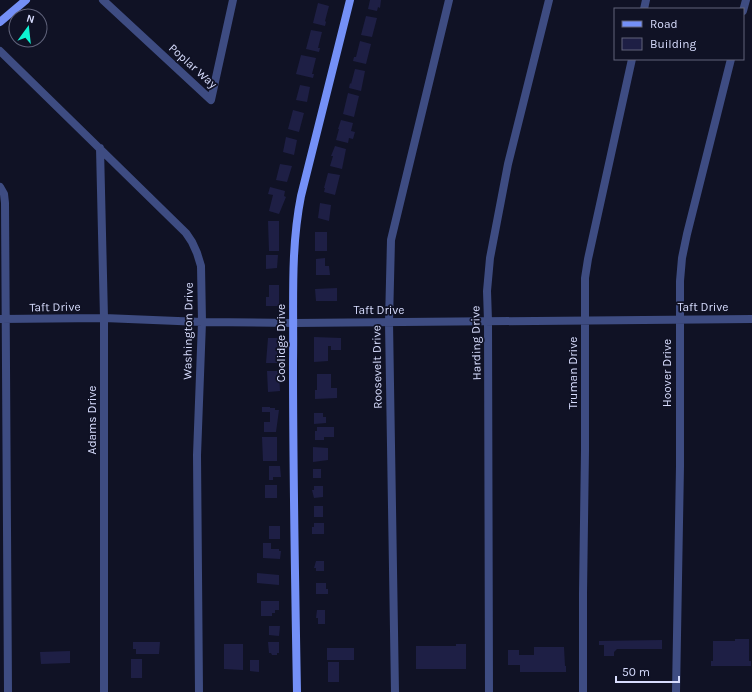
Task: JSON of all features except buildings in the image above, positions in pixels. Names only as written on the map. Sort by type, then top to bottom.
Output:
[{"type":"street","points":[[0,22],[26,0]]},
{"type":"street","name":"Poplar Way","points":[[103,0],[211,100],[233,0]]},
{"type":"street","name":"Coolidge Drive","points":[[297,692],[293,463],[294,253],[297,216],[350,0]]},
{"type":"street","name":"Roosevelt Drive","points":[[395,692],[389,322],[391,240],[394,222],[449,0]]},
{"type":"street","name":"Harding Drive","points":[[489,692],[487,291],[490,258],[508,164],[549,0]]},
{"type":"street","name":"Washington Drive","points":[[0,51],[186,233],[197,253],[201,266],[202,322],[197,455],[199,692]]},
{"type":"street","name":"Truman Drive","points":[[583,692],[582,593],[585,450],[585,278],[632,60]]},
{"type":"street","name":"Hoover Drive","points":[[676,692],[680,466],[680,281],[683,252],[731,60]]},
{"type":"street","name":"Adams Drive","points":[[100,148],[104,318],[104,692]]},
{"type":"street","points":[[0,187],[4,194],[5,203],[3,319],[4,499],[8,692]]},
{"type":"street","name":"Taft Drive","points":[[3,319],[104,318],[202,322],[389,322],[752,319]]}]
